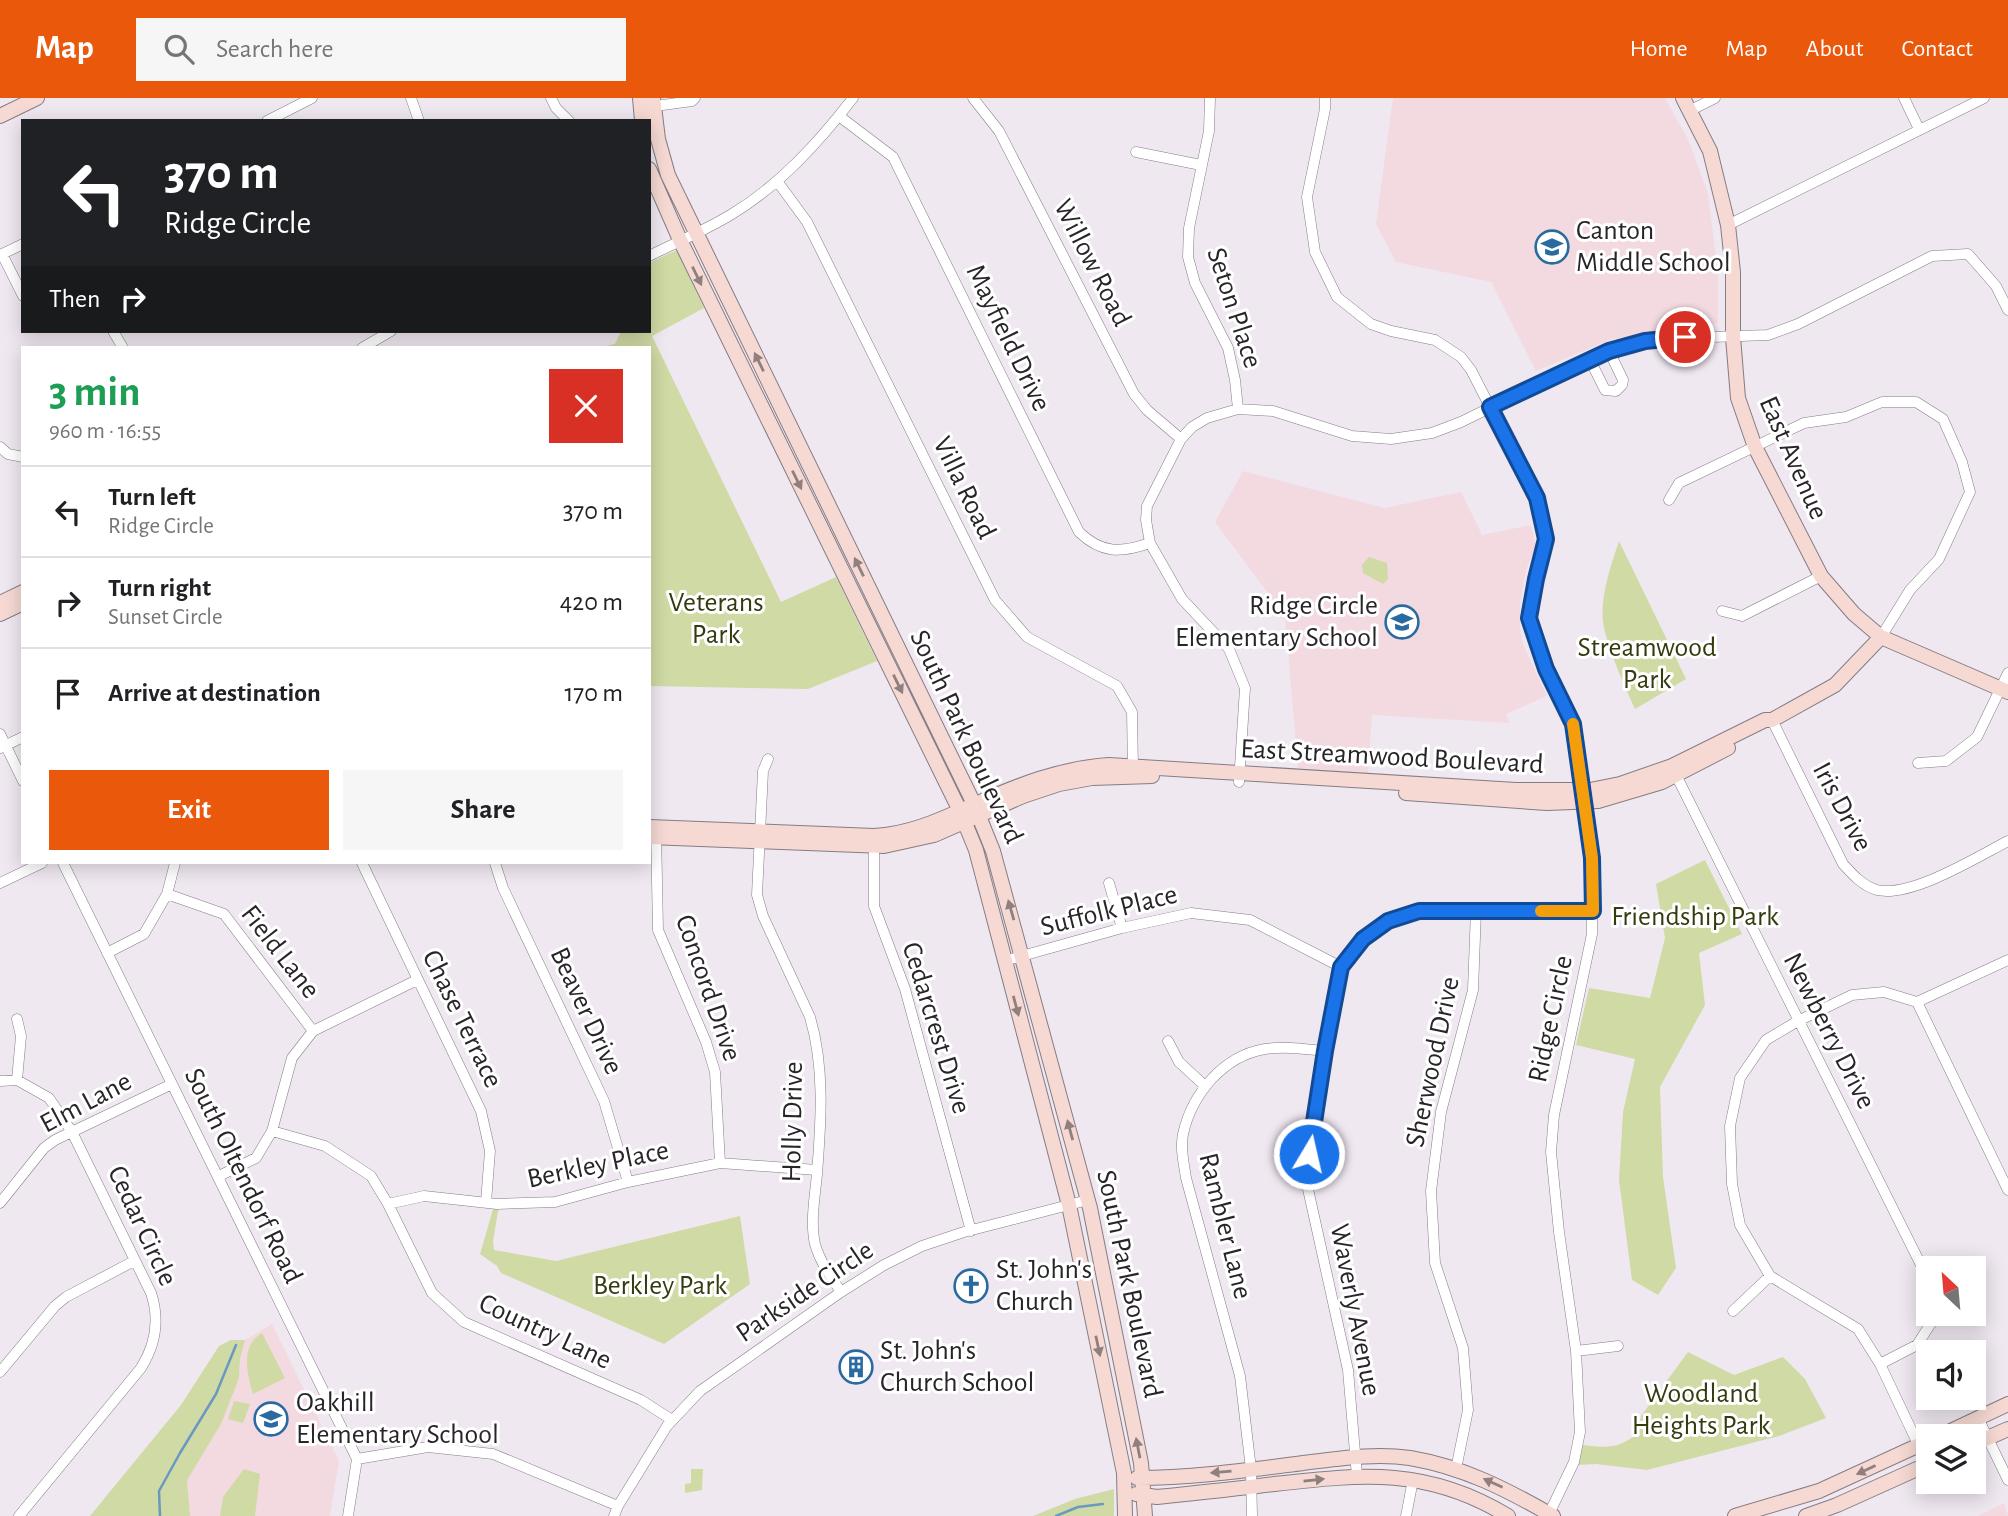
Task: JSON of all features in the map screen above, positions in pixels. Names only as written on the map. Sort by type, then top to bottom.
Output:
[{"type":"street","points":[[0,116],[37,98]]},
{"type":"street","points":[[271,119],[312,98]]},
{"type":"street","points":[[411,98],[418,119]]},
{"type":"street","points":[[551,98],[567,119]]},
{"type":"street","points":[[646,106],[692,101],[695,98]]},
{"type":"street","points":[[651,255],[731,215],[777,181],[853,98]]},
{"type":"street","name":"Seton Place","points":[[1210,98],[1209,131],[1189,228],[1188,257],[1195,283],[1228,348],[1238,409]]},
{"type":"street","name":"Ridge Circle","points":[[1325,98],[1307,197],[1315,251],[1337,297],[1371,324],[1436,340],[1461,357],[1471,370],[1537,498],[1546,539],[1529,618],[1546,669],[1573,724],[1592,858],[1593,911],[1587,961],[1554,1115],[1551,1152],[1576,1351],[1580,1415],[1577,1451],[1550,1515]]},
{"type":"street","points":[[1687,104],[1716,98]]},
{"type":"street","points":[[1904,98],[1919,128]]},
{"type":"street","points":[[1728,225],[1984,98]]},
{"type":"street","name":"Willow Road","points":[[976,99],[999,131],[1133,394],[1181,439]]},
{"type":"street","name":"East Avenue","points":[[1687,104],[1710,151],[1728,225],[1733,272],[1733,337],[1738,398],[1755,446],[1821,576],[1854,614],[1881,637],[2004,691]]},
{"type":"street","name":"Mayfield Drive","points":[[839,116],[892,157],[1079,532],[1104,549],[1119,550],[1150,543]]},
{"type":"street","name":"South Park Boulevard","points":[[651,120],[665,164],[696,233],[977,810],[999,869],[1088,1200],[1143,1478],[1145,1516]]},
{"type":"street","points":[[1136,152],[1201,165]]},
{"type":"street","points":[[651,168],[665,164]]},
{"type":"street","name":"South Park Boulevard","points":[[651,173],[680,240],[976,850],[1069,1205],[1124,1485],[1125,1516]]},
{"type":"street","name":"Villa Road","points":[[777,181],[807,222],[995,600],[1027,637],[1117,686],[1132,712],[1133,770]]},
{"type":"street","points":[[21,245],[1,255],[21,292]]},
{"type":"street","points":[[1239,778],[1245,688],[1229,649],[1182,599],[1150,543],[1146,520],[1147,506],[1181,439],[1192,427],[1207,418],[1238,409],[1273,411],[1352,436],[1391,439],[1432,433],[1609,351],[1657,339],[1768,335],[1798,324],[1932,256],[1968,254],[1996,286],[2008,310]]},
{"type":"street","points":[[365,346],[388,333]]},
{"type":"street","points":[[1590,360],[1605,390],[1616,391],[1623,380],[1609,351]]},
{"type":"street","points":[[1669,500],[1679,483],[1804,423],[1846,416],[1882,402],[1916,402],[1943,419],[1962,462],[1970,492],[1939,559],[1910,590],[1881,637]]},
{"type":"street","points":[[0,447],[8,454],[21,457]]},
{"type":"street","points":[[1722,611],[1742,616],[1821,576]]},
{"type":"street","points":[[855,597],[870,590]]},
{"type":"street","points":[[0,603],[21,593]]},
{"type":"street","points":[[0,614],[21,604]]},
{"type":"street","name":"East Streamwood Boulevard","points":[[653,832],[910,842],[977,810],[1059,784],[1133,770],[1547,803],[1584,797],[1624,795],[1769,726],[1772,720],[1835,685],[1881,637]]},
{"type":"street","points":[[1918,763],[1946,761],[1977,737],[2004,691],[2008,673]]},
{"type":"street","name":"Iris Drive","points":[[1772,720],[1843,864],[1857,880],[1876,890],[1895,892],[1913,888],[2008,841]]},
{"type":"street","points":[[0,734],[3,747],[21,778]]},
{"type":"street","points":[[3,747],[21,738]]},
{"type":"street","name":"Holly Drive","points":[[768,759],[764,771],[757,895],[810,1017],[820,1061],[813,1214],[815,1244],[825,1267],[841,1292]]},
{"type":"street","name":"Newberry Drive","points":[[1674,771],[1916,1256]]},
{"type":"street","name":"Concord Drive","points":[[653,832],[658,930],[706,1042],[715,1072],[720,1163]]},
{"type":"street","name":"Cedarcrest Drive","points":[[874,841],[874,906],[899,969],[971,1231]]},
{"type":"street","points":[[0,883],[40,864]]},
{"type":"street","name":"South Oltendorf Road","points":[[63,864],[357,1459]]},
{"type":"street","points":[[107,953],[144,934],[167,894],[175,864]]},
{"type":"street","name":"Chase Terrace","points":[[362,864],[485,1122],[490,1151],[486,1202]]},
{"type":"street","name":"Beaver Drive","points":[[495,864],[503,888],[604,1101],[628,1182]]},
{"type":"street","points":[[1109,883],[1122,928]]},
{"type":"street","name":"Field Lane","points":[[167,894],[224,914],[313,1031]]},
{"type":"street","name":"Waverly Avenue","points":[[1357,1476],[1348,1370],[1306,1180],[1325,1051],[1341,967],[1363,939],[1388,921],[1419,911],[1593,911]]},
{"type":"street","name":"Sherwood Drive","points":[[1456,1469],[1468,1410],[1463,1348],[1435,1263],[1431,1191],[1441,1112],[1473,990],[1476,911]]},
{"type":"street","name":"Suffolk Place","points":[[1004,961],[1122,928],[1191,913],[1250,920],[1341,967]]},
{"type":"street","points":[[1916,1428],[1881,1364],[1858,1329],[1770,1276],[1740,1225],[1732,1184],[1730,1126],[1740,1078],[1766,1040],[1798,1021],[1852,995],[1884,992],[1917,1002],[2008,961]]},
{"type":"street","points":[[219,1176],[256,1158],[272,1131],[292,1058],[313,1031],[417,980]]},
{"type":"street","points":[[1917,1002],[2008,1190]]},
{"type":"street","points":[[0,1081],[17,1080],[21,1036],[18,1019]]},
{"type":"street","points":[[1168,1041],[1179,1062],[1205,1086]]},
{"type":"street","name":"Rambler Lane","points":[[1252,1516],[1251,1469],[1240,1376],[1183,1156],[1183,1134],[1205,1086],[1215,1074],[1231,1063],[1262,1049],[1281,1047],[1325,1051]]},
{"type":"street","name":"Cedar Circle","points":[[17,1080],[49,1098],[72,1132],[151,1293],[156,1334],[151,1351],[141,1368],[19,1516]]},
{"type":"street","name":"Elm Lane","points":[[0,1203],[44,1148],[55,1140],[172,1084]]},
{"type":"street","name":"Country Lane","points":[[272,1131],[325,1146],[371,1175],[432,1293],[464,1322],[640,1400],[672,1420]]},
{"type":"street","name":"Berkley Place","points":[[388,1204],[424,1196],[522,1205],[555,1202],[628,1182],[720,1163],[817,1170]]},
{"type":"street","name":"Parkside Circle","points":[[616,1511],[672,1420],[701,1391],[841,1292],[884,1265],[922,1246],[1088,1200]]},
{"type":"street","points":[[0,1372],[55,1306],[66,1297],[134,1261]]},
{"type":"street","points":[[1733,1311],[1770,1276]]},
{"type":"street","points":[[1881,1364],[1917,1345],[1930,1326]]},
{"type":"street","points":[[1576,1351],[1618,1346]]},
{"type":"street","points":[[1965,1424],[2008,1404]]},
{"type":"street","points":[[1978,1418],[1979,1424]]},
{"type":"street","points":[[1986,1439],[2008,1429]]},
{"type":"street","points":[[348,1516],[357,1459],[428,1447],[493,1454],[616,1511]]},
{"type":"street","points":[[1735,1516],[1819,1491],[1916,1447]]},
{"type":"street","points":[[1986,1448],[2008,1480]]},
{"type":"street","points":[[1124,1485],[1143,1478],[1355,1458],[1410,1458],[1456,1469],[1505,1488],[1550,1515]]},
{"type":"street","points":[[1806,1516],[1916,1470]]},
{"type":"street","points":[[1124,1485],[1144,1496],[1381,1476],[1433,1484],[1472,1497],[1508,1516]]},
{"type":"street","points":[[1406,1516],[1413,1480]]},
{"type":"shaded area","name":"Canton Middle School","points":[[1393,98],[1665,98],[1688,139],[1708,193],[1718,274],[1718,323],[1612,339],[1536,371],[1491,282],[1396,262],[1376,224]]},
{"type":"shaded area","name":"Ridge Circle Elementary School","points":[[1243,471],[1384,508],[1461,492],[1482,535],[1531,525],[1536,545],[1526,570],[1520,602],[1520,628],[1523,644],[1547,696],[1506,714],[1509,723],[1372,715],[1368,773],[1298,768],[1285,616],[1215,522]]},
{"type":"shaded area","name":"Oakhill Elementary School","points":[[272,1324],[339,1461],[330,1516],[190,1516],[187,1480],[239,1378],[245,1340]]},
{"type":"shaded area","points":[[2004,1503],[2008,1516],[1978,1516]]},
{"type":"green space","name":"Veterans Park","points":[[677,250],[704,308],[652,336],[781,602],[836,577],[877,661],[808,689],[651,686],[651,346],[606,346],[615,344],[620,333],[651,333],[651,262]]},
{"type":"green space","name":"Streamwood Park","points":[[1619,541],[1686,679],[1635,709],[1612,654],[1602,612]]},
{"type":"green space","points":[[1369,557],[1387,563],[1388,579],[1383,584],[1363,573],[1362,565]]},
{"type":"green space","name":"Friendship Park","points":[[1705,860],[1742,934],[1699,953],[1705,1005],[1660,1087],[1663,1177],[1676,1268],[1658,1295],[1632,1280],[1619,1180],[1623,1112],[1635,1059],[1576,1045],[1589,988],[1650,998],[1665,938],[1656,884]]},
{"type":"green space","name":"Berkley Park","points":[[499,1205],[494,1250],[556,1261],[740,1216],[750,1284],[664,1344],[501,1273],[497,1266],[480,1254],[494,1206]]},
{"type":"green space","points":[[262,1333],[285,1378],[253,1394],[247,1369],[248,1352],[255,1338]]},
{"type":"green space","points":[[231,1340],[245,1340],[239,1378],[221,1424],[187,1480],[190,1516],[90,1516],[181,1405],[219,1346]]},
{"type":"green space","name":"Woodland Heights Park","points":[[1688,1352],[1734,1375],[1783,1357],[1805,1379],[1826,1418],[1779,1436],[1647,1470],[1596,1464],[1578,1465],[1583,1445],[1612,1446],[1638,1433],[1641,1416]]},
{"type":"green space","points":[[234,1401],[250,1404],[243,1423],[228,1419]]},
{"type":"green space","points":[[244,1469],[260,1474],[255,1516],[220,1516],[223,1497]]},
{"type":"green space","points":[[691,1469],[703,1469],[702,1490],[685,1493],[685,1484],[691,1483]]},
{"type":"green space","points":[[1114,1489],[1114,1516],[1033,1516],[1075,1499]]},
{"type":"waterway","points":[[160,1516],[159,1491],[216,1394],[236,1345]]},
{"type":"waterway","points":[[1056,1516],[1078,1507],[1103,1504]]},
{"type":"slow traffic","points":[[1541,911],[1593,911],[1592,858],[1573,724]]},
{"type":"place","name":"Canton Middle School","points":[[1552,247]]},
{"type":"place","name":"Ridge Circle Elementary School","points":[[1402,622]]},
{"type":"place","name":"St. John's Church","points":[[971,1286]]},
{"type":"place","name":"St. John's Church School","points":[[856,1367]]},
{"type":"place","name":"Oakhill Elementary School","points":[[271,1419]]},
{"type":"route","points":[[1309,1154],[1341,967],[1353,948],[1363,939],[1388,921],[1419,911],[1593,911],[1592,858],[1573,724],[1546,669],[1529,618],[1546,539],[1537,498],[1490,407],[1609,351],[1645,341],[1685,337]]}]
